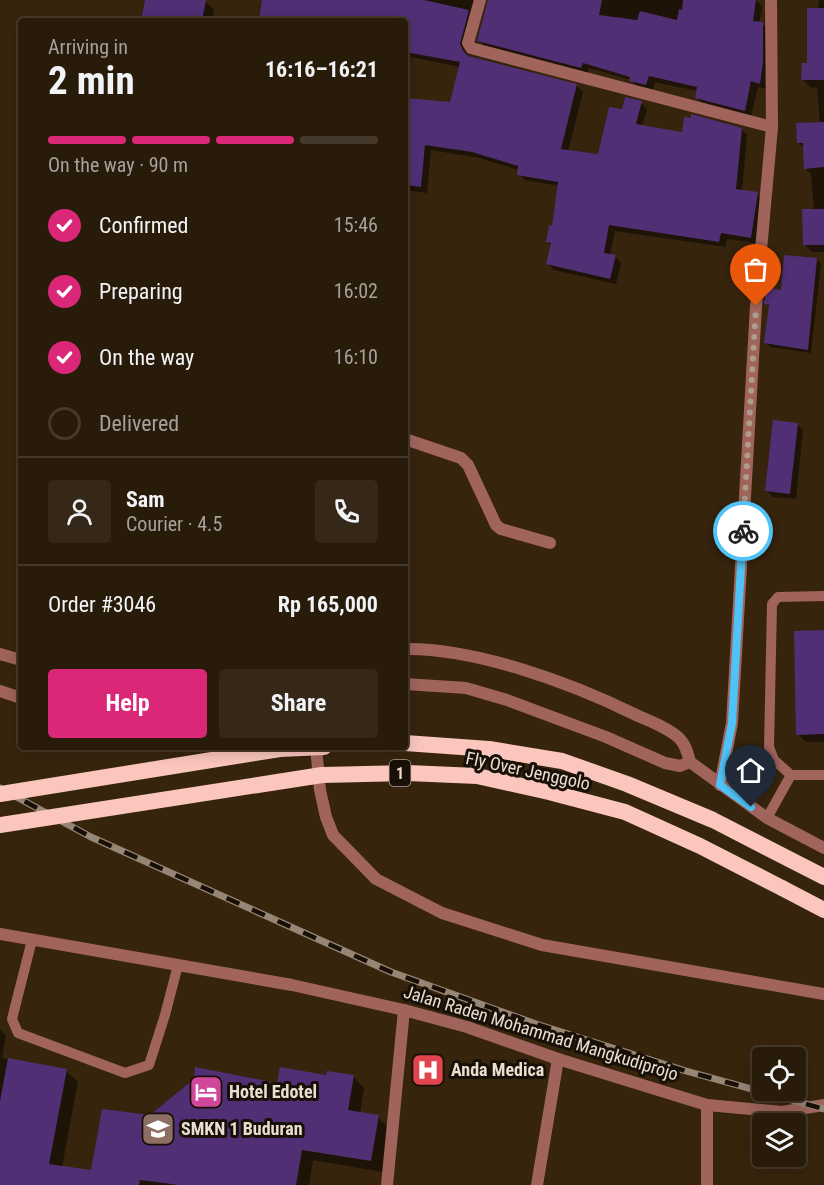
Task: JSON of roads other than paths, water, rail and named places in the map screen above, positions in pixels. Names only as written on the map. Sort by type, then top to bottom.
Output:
[{"type":"highway","name":"Fly Over Jenggolo","points":[[408,743],[489,749],[562,762],[627,784],[712,820],[824,877]]},
{"type":"highway","points":[[0,794],[274,750]]},
{"type":"highway","name":"Fly Over Jenggolo","points":[[0,825],[322,775],[408,773],[477,776],[625,812],[700,846],[824,910]]},
{"type":"street","points":[[480,0],[468,43],[471,48],[772,127]]},
{"type":"street","points":[[720,785],[732,723],[756,306],[772,127],[771,0]]},
{"type":"street","points":[[408,440],[461,458],[468,465],[496,525],[501,529],[550,543]]},
{"type":"street","points":[[408,649],[473,656],[596,695],[667,729],[680,739],[686,748],[690,762],[720,785],[767,818],[824,848]]},
{"type":"street","points":[[0,654],[18,659]]},
{"type":"street","points":[[408,684],[466,688],[507,700],[606,737],[665,763],[680,766],[690,762]]},
{"type":"street","points":[[0,691],[18,697]]},
{"type":"street","points":[[316,750],[320,790],[333,835],[376,879],[442,913],[542,945],[824,994]]},
{"type":"street","name":"Jalan Raden Mohammad Mangkudiprojo","points":[[0,934],[292,985],[404,1010],[467,1027],[558,1059],[707,1105],[782,1112],[824,1105]]},
{"type":"street","points":[[387,1185],[404,1010]]},
{"type":"street","points":[[537,1185],[558,1059]]},
{"type":"street","points":[[707,1105],[709,1185]]},
{"type":"lane","points":[[824,596],[778,597],[772,604],[769,747],[774,760],[791,775],[824,775]]},
{"type":"lane","points":[[767,818],[791,775]]},
{"type":"lane","points":[[32,940],[12,1019],[18,1033],[125,1073],[149,1065],[178,965]]},
{"type":"railway","points":[[0,788],[91,837],[391,972],[536,1024],[686,1071],[824,1109]]},
{"type":"place","name":"Anda Medica","points":[[428,1070]]},
{"type":"place","name":"Hotel Edotel","points":[[206,1092]]},
{"type":"place","name":"SMKN 1 Buduran","points":[[158,1129]]}]
